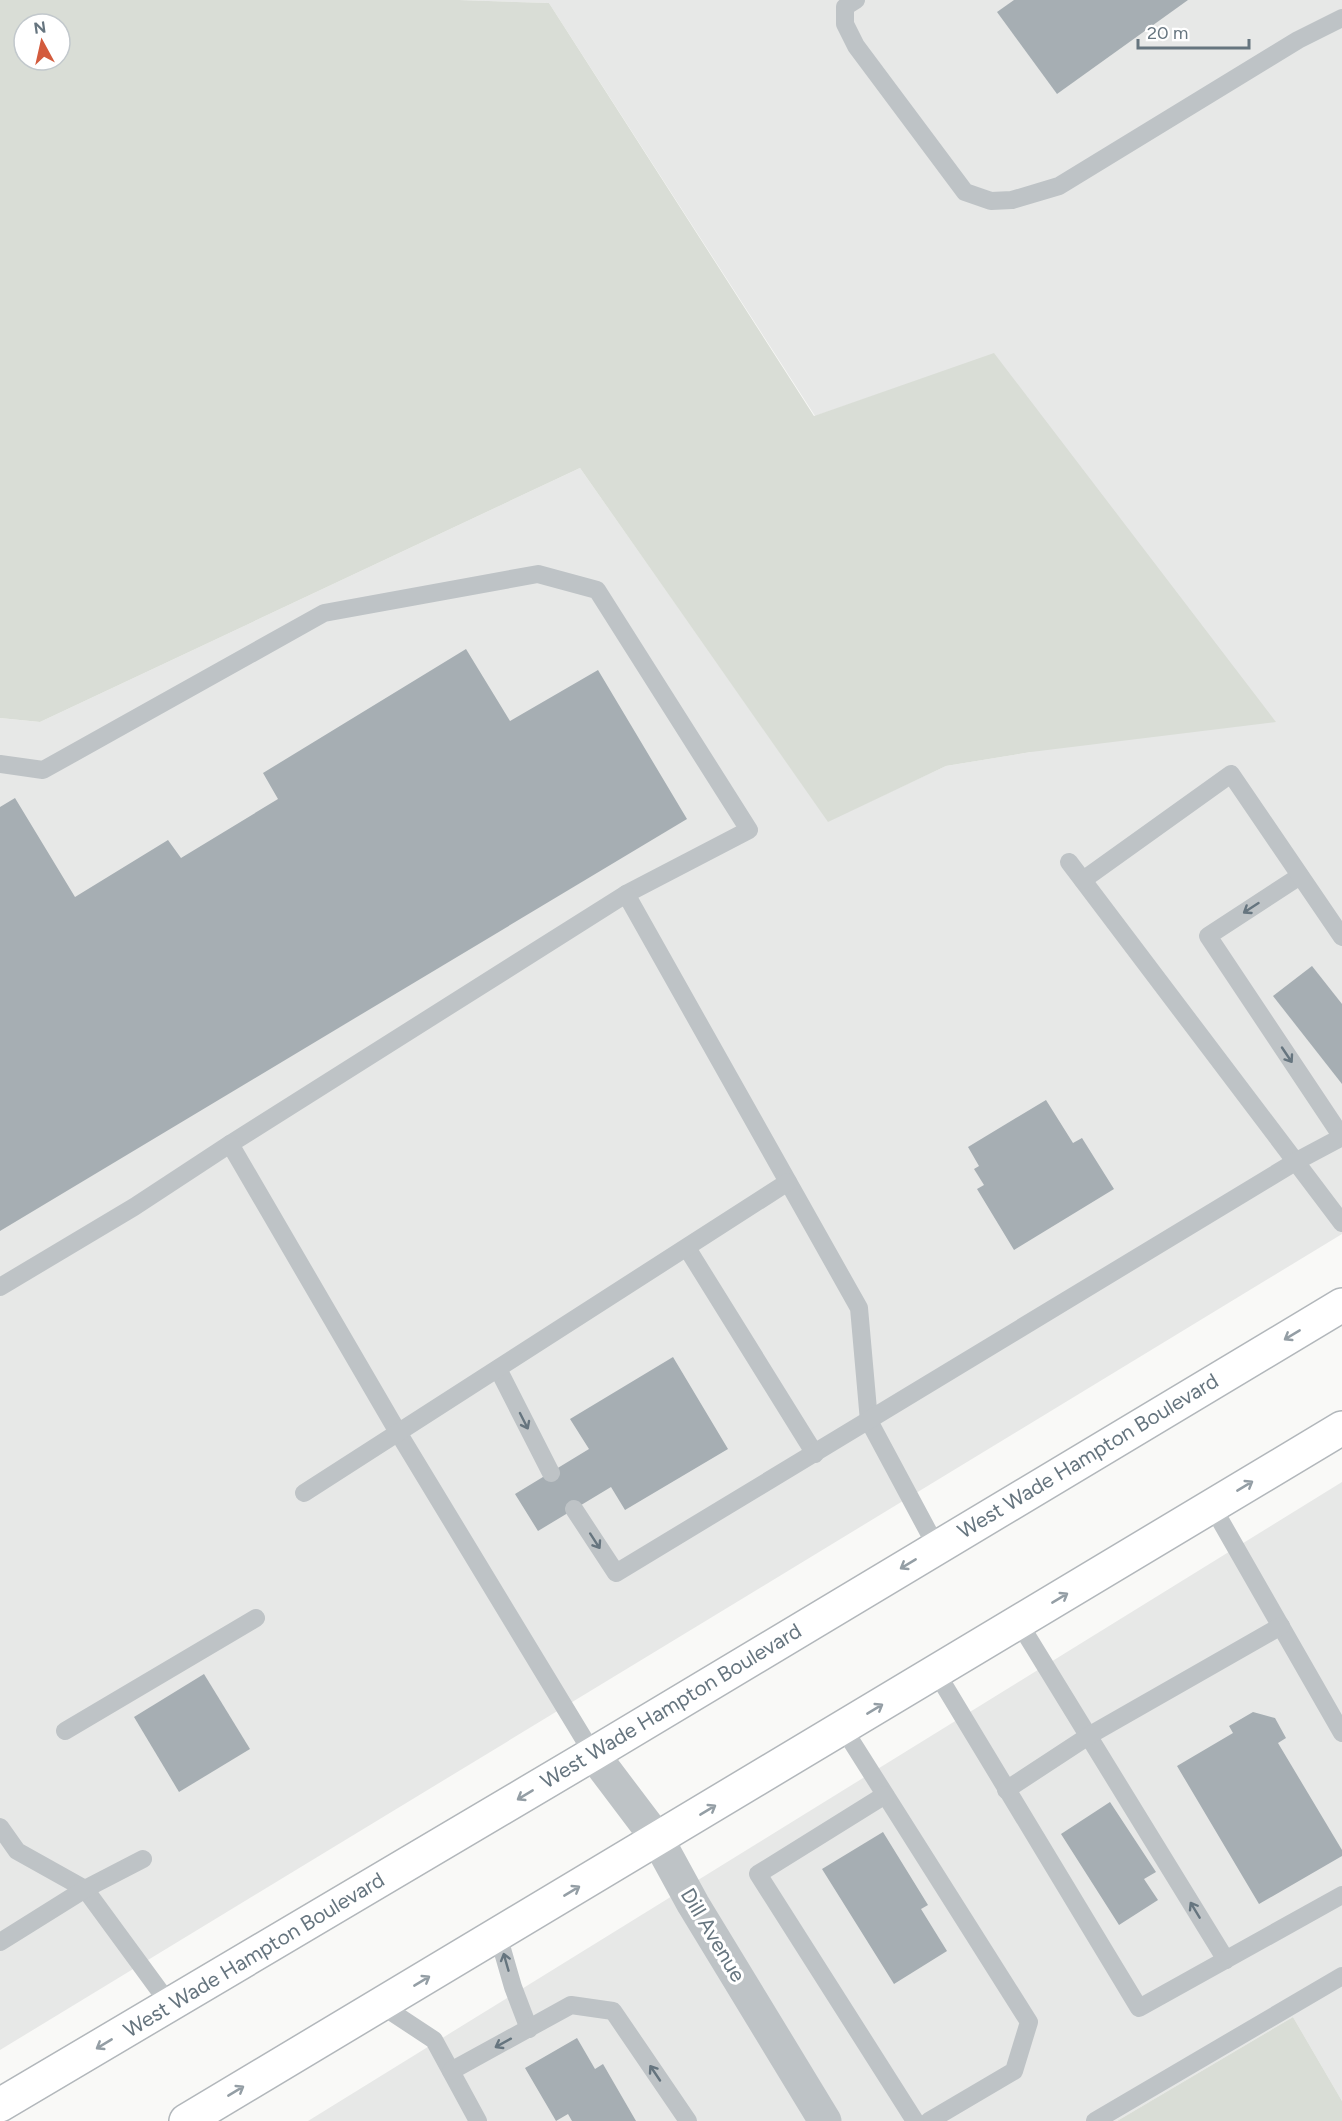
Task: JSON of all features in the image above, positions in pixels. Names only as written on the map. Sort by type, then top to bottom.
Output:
[{"type":"main road","name":"West Wade Hampton Boulevard","points":[[0,2105],[593,1754],[936,1546],[1342,1305]]},
{"type":"main road","points":[[186,2121],[1342,1428]]},
{"type":"street","name":"Dill Avenue","points":[[593,1754],[658,1840],[693,1904],[823,2120]]},
{"type":"lane","points":[[856,0],[845,7],[845,24],[856,46],[965,192],[991,201],[1012,200],[1059,186],[1298,40],[1342,18]]},
{"type":"lane","points":[[0,764],[44,770],[324,613],[538,574],[597,590],[749,830],[626,894],[123,1213],[0,1287]]},
{"type":"lane","points":[[1083,880],[1231,774],[1342,937]]},
{"type":"lane","points":[[1069,862],[1342,1223]]},
{"type":"lane","points":[[574,1509],[616,1573],[1296,1162],[1342,1137],[1208,936],[1300,876]]},
{"type":"lane","points":[[626,894],[859,1308],[869,1421],[936,1546]]},
{"type":"lane","points":[[230,1144],[399,1434],[593,1754]]},
{"type":"lane","points":[[304,1493],[788,1182]]},
{"type":"lane","points":[[687,1248],[815,1454]]},
{"type":"lane","points":[[498,1370],[551,1473]]},
{"type":"lane","points":[[1212,1506],[1342,1733]]},
{"type":"lane","points":[[65,1731],[256,1618]]},
{"type":"lane","points":[[1019,1623],[1090,1735],[1226,1960]]},
{"type":"lane","points":[[1006,1790],[1090,1735],[1281,1626]]},
{"type":"lane","points":[[936,1672],[1139,2008],[1342,1895]]},
{"type":"lane","points":[[843,1728],[1029,2022],[1014,2071],[929,2121]]},
{"type":"lane","points":[[885,1795],[758,1874],[915,2121]]},
{"type":"lane","points":[[0,1827],[17,1851],[85,1889],[170,2005]]},
{"type":"lane","points":[[0,1942],[85,1889],[143,1859]]},
{"type":"lane","points":[[498,1935],[513,1987],[529,2029]]},
{"type":"lane","points":[[1095,2121],[1342,1976]]},
{"type":"lane","points":[[381,2005],[434,2040],[478,2121]]},
{"type":"lane","points":[[451,2071],[571,2005],[614,2011],[688,2121]]},
{"type":"shaded area","points":[[0,0],[459,0],[549,3],[814,416],[994,353],[1276,722],[1031,752],[946,766],[828,822],[580,468],[40,722],[0,718]]},
{"type":"shaded area","points":[[459,0],[1342,0],[1342,1234],[0,2050],[0,718],[40,722],[580,468],[828,821],[946,766],[1031,752],[994,354],[815,416],[549,3]]},
{"type":"shaded area","points":[[1342,1482],[1342,2101],[1293,2017],[1117,2121],[308,2121]]},
{"type":"shaded area","points":[[1293,2017],[1342,2101],[1342,2121],[1117,2121]]},
{"type":"building","points":[[1014,0],[1188,0],[1057,94],[997,12]]},
{"type":"building","points":[[466,649],[510,721],[598,670],[687,819],[0,1231],[0,807],[15,798],[75,897],[168,840],[181,858],[278,799],[263,773]]},
{"type":"building","points":[[1312,966],[1342,1004],[1342,1084],[1273,996]]},
{"type":"building","points":[[1046,1100],[1073,1143],[1082,1138],[1114,1189],[1014,1250],[977,1189],[984,1185],[974,1169],[979,1166],[968,1147]]},
{"type":"building","points":[[673,1357],[728,1449],[625,1510],[611,1487],[538,1531],[515,1494],[589,1449],[570,1419]]},
{"type":"building","points":[[204,1674],[250,1749],[179,1792],[134,1717]]},
{"type":"building","points":[[1253,1712],[1275,1718],[1286,1738],[1278,1743],[1342,1850],[1342,1856],[1259,1904],[1177,1766],[1233,1733],[1229,1726]]},
{"type":"building","points":[[1110,1802],[1156,1872],[1144,1879],[1158,1900],[1119,1925],[1061,1834]]},
{"type":"building","points":[[883,1832],[928,1905],[921,1909],[947,1951],[894,1984],[822,1869]]},
{"type":"building","points":[[577,2038],[595,2069],[603,2064],[636,2121],[572,2121],[568,2114],[556,2121],[525,2068]]}]
